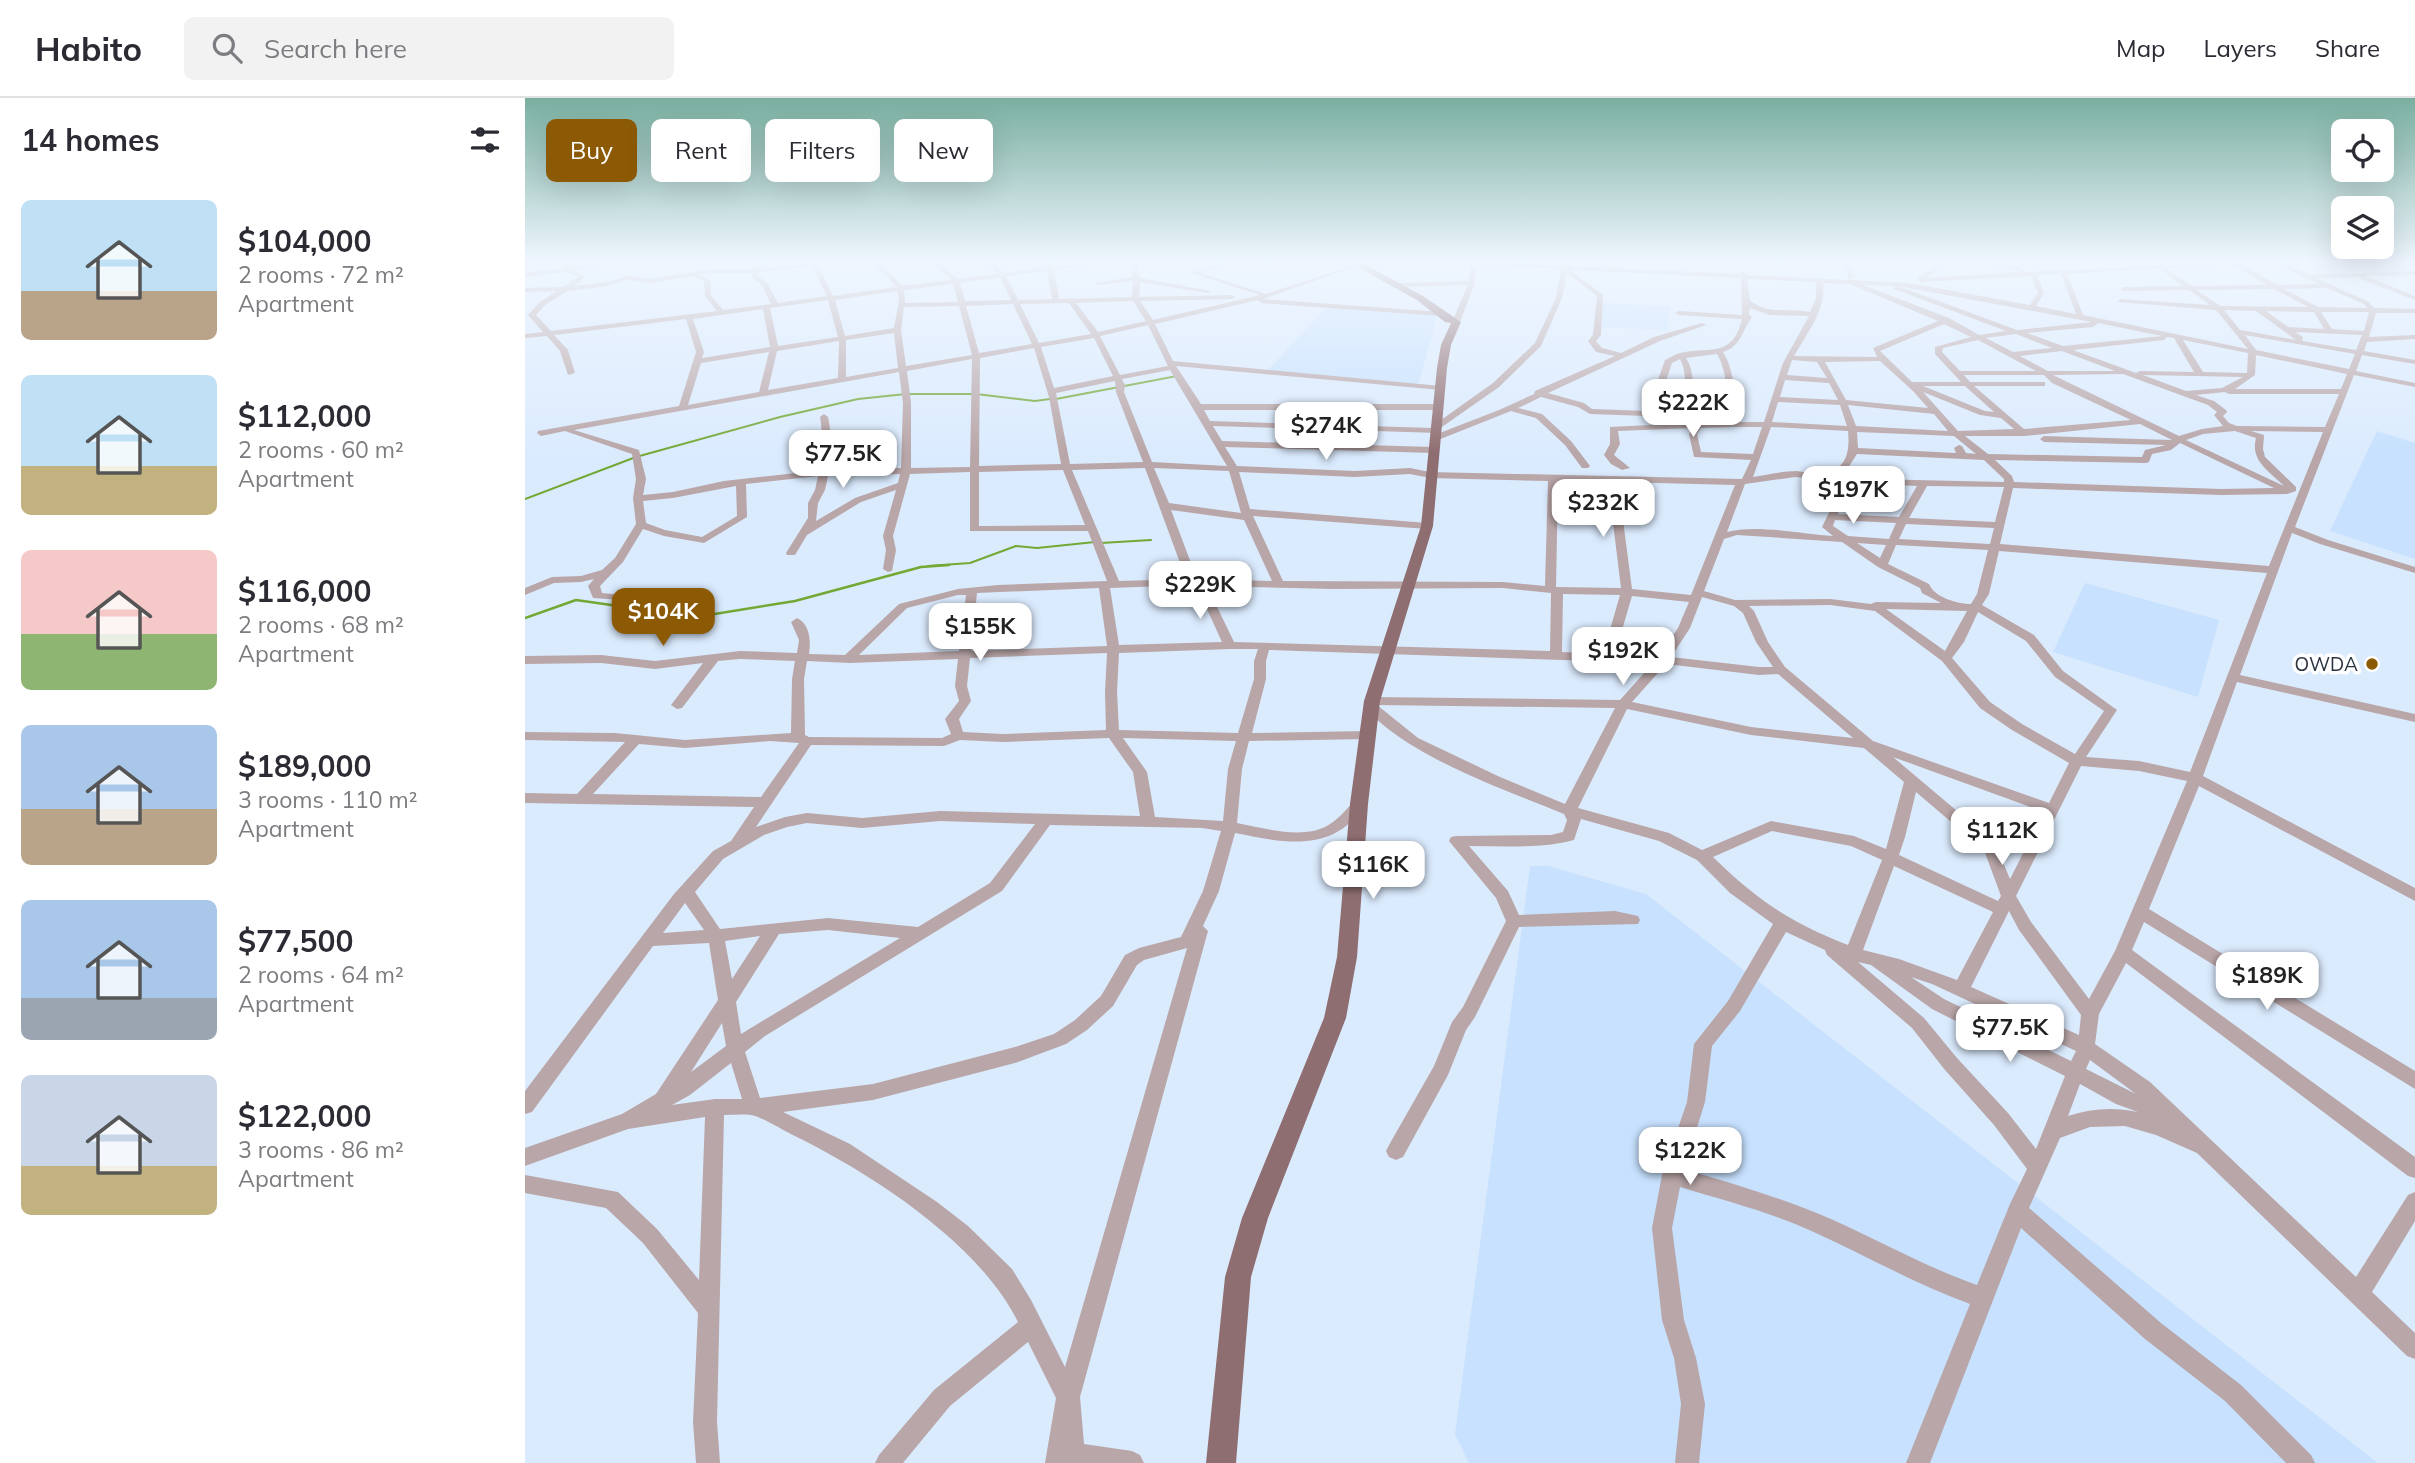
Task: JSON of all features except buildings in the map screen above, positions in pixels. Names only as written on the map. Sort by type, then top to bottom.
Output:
[{"type":"main road","points":[[1221,1463],[1238,1277],[1255,1218],[1335,1018],[1347,957],[1359,804],[1371,704],[1385,651],[1427,526],[1430,475],[1447,326]]},
{"type":"street","points":[[541,326],[564,350],[571,373]]},
{"type":"street","points":[[525,336],[612,326]]},
{"type":"street","points":[[682,409],[700,352],[693,326]]},
{"type":"street","points":[[763,393],[774,350],[772,326]]},
{"type":"street","points":[[839,326],[843,340],[842,380]]},
{"type":"street","points":[[888,569],[891,550],[888,536],[906,471],[907,403],[898,326]]},
{"type":"street","points":[[968,326],[976,356],[977,470],[974,529],[1093,528]]},
{"type":"street","points":[[1026,326],[1037,347],[1051,391],[1066,466],[1093,528],[1109,583],[1113,648],[1113,734],[1140,772],[1148,820]]},
{"type":"street","points":[[1089,326],[1121,385],[1120,392],[1147,465],[1167,506],[1196,582],[1230,645]]},
{"type":"street","points":[[541,433],[1037,347],[1142,326]]},
{"type":"street","points":[[1152,326],[1233,468],[1247,515],[1279,585]]},
{"type":"street","points":[[1219,444],[1437,424],[1496,385],[1538,344],[1546,326]]},
{"type":"street","points":[[1598,326],[1597,335],[1592,341],[1599,349],[1620,355]]},
{"type":"street","points":[[1051,391],[1172,365],[1437,424],[1448,435],[1620,355],[1700,326]]},
{"type":"street","points":[[1649,414],[1668,362],[1681,355],[1719,352],[1735,343],[1744,326]]},
{"type":"street","points":[[1569,811],[1623,704],[1663,660],[1684,628],[1719,537],[1757,457],[1782,377],[1807,326]]},
{"type":"street","points":[[1933,326],[1876,350],[1882,359],[1938,412],[1955,433],[2009,478],[1983,594],[1973,607],[1960,643],[1946,658]]},
{"type":"street","points":[[1953,326],[2012,354],[2055,381],[2176,441],[2302,498]]},
{"type":"street","points":[[2000,326],[2219,408],[2223,412],[2218,415],[2219,420],[2261,437],[2258,449],[2260,458],[2302,498]]},
{"type":"street","points":[[2024,433],[1967,384],[1938,352],[1939,347],[1995,334],[2021,333],[2061,326]]},
{"type":"street","points":[[2087,347],[2092,326]]},
{"type":"street","points":[[2102,344],[2114,326]]},
{"type":"street","points":[[2134,326],[2252,351]]},
{"type":"street","points":[[2134,326],[2415,384]]},
{"type":"street","points":[[2220,392],[2237,387],[2251,375],[2252,351],[2232,326]]},
{"type":"street","points":[[2281,326],[2305,343]]},
{"type":"street","points":[[2326,326],[2329,330]]},
{"type":"street","points":[[1918,1463],[2017,1211],[2038,1168],[2086,1047],[2090,1014],[2123,952],[2195,778],[2368,326]]},
{"type":"street","points":[[2285,329],[2415,337]]},
{"type":"street","points":[[698,361],[897,330]]},
{"type":"street","points":[[2238,332],[2415,362]]},
{"type":"street","points":[[2366,333],[2415,337]]},
{"type":"street","points":[[2012,354],[2178,337]]},
{"type":"street","points":[[2178,337],[2200,374]]},
{"type":"street","points":[[1719,352],[1728,366],[1735,423]]},
{"type":"street","points":[[1681,355],[1690,367],[1692,382],[1687,408],[1695,422],[1693,434],[1697,455],[1757,457]]},
{"type":"street","points":[[1790,358],[1882,359]]},
{"type":"street","points":[[1820,360],[1844,402],[1852,430],[1853,451],[1852,458],[1842,470],[1823,477]]},
{"type":"street","points":[[1957,373],[2251,375]]},
{"type":"street","points":[[1782,377],[1832,381]]},
{"type":"street","points":[[1910,384],[2042,384]]},
{"type":"street","points":[[1910,384],[1983,413],[2003,416]]},
{"type":"street","points":[[2177,392],[2344,391]]},
{"type":"street","points":[[1538,393],[1581,405],[1590,411],[1649,414],[1695,422]]},
{"type":"street","points":[[1775,399],[1844,402],[1938,412]]},
{"type":"street","points":[[1198,407],[1437,424]]},
{"type":"street","points":[[1509,408],[1539,416],[1568,443],[1585,466]]},
{"type":"street","points":[[809,474],[824,454],[829,438],[824,417]]},
{"type":"street","points":[[1625,468],[1614,462],[1609,455],[1615,444],[1613,429],[1695,422],[2176,441],[2206,431],[2237,428],[2328,430]]},
{"type":"street","points":[[1955,433],[2024,433],[2139,422]]},
{"type":"street","points":[[1206,423],[1437,424]]},
{"type":"street","points":[[565,430],[636,452],[641,479],[638,498],[641,524],[619,560],[594,586],[597,596],[632,599]]},
{"type":"street","points":[[1955,433],[1962,456]]},
{"type":"street","points":[[1853,451],[2146,460],[2148,453],[2168,449],[2176,441]]},
{"type":"street","points":[[638,498],[673,495],[741,482],[824,473],[1147,465],[1355,474],[1411,471],[1430,475],[1743,482],[1795,474],[1923,484],[2221,492],[2287,491]]},
{"type":"street","points":[[791,553],[813,518],[813,503],[824,473]]},
{"type":"street","points":[[1553,478],[1556,655]]},
{"type":"street","points":[[1608,657],[1627,592],[1613,480]]},
{"type":"street","points":[[1850,480],[1827,527],[1882,565],[1925,586],[1926,591],[1955,607],[1968,621]]},
{"type":"street","points":[[641,524],[655,533],[678,534],[704,540],[742,517],[741,482]]},
{"type":"street","points":[[1882,565],[1923,484]]},
{"type":"street","points":[[804,533],[858,500],[902,485]]},
{"type":"street","points":[[1167,506],[1247,515],[1427,526]]},
{"type":"street","points":[[1832,517],[2000,525]]},
{"type":"street","points":[[2289,528],[2324,542],[2415,570]]},
{"type":"street","points":[[1719,537],[1737,532],[1762,532],[1847,541],[1994,547],[2273,570]]},
{"type":"street","points":[[525,592],[552,580],[581,579],[605,572]]},
{"type":"street","points":[[848,659],[903,606],[972,591],[1109,583],[1503,585],[1554,590],[1698,596],[1734,603],[1770,600],[1980,608],[2030,638],[2059,674],[2111,710],[2077,761],[1961,990]]},
{"type":"street","points":[[958,736],[952,719],[965,701],[961,686],[972,591]]},
{"type":"street","points":[[1734,603],[1748,611],[1762,642],[1781,670],[1990,847],[2005,902],[2090,1014]]},
{"type":"street","points":[[1871,605],[1946,658],[1985,705],[2017,727],[2077,761],[2139,766],[2195,778],[2415,895]]},
{"type":"street","points":[[738,842],[803,739],[798,679],[805,640],[797,622]]},
{"type":"street","points":[[525,660],[601,659],[655,665],[740,655],[848,659],[1230,645],[1608,657],[1663,660],[1735,669],[1781,670]]},
{"type":"street","points":[[1057,1463],[1068,1397],[1230,825],[1235,769],[1260,679],[1260,661],[1264,648]]},
{"type":"street","points":[[677,705],[713,659]]},
{"type":"street","points":[[2232,677],[2415,718]]},
{"type":"street","points":[[1371,704],[1623,704],[1751,731],[1870,744],[2052,809]]},
{"type":"street","points":[[1371,704],[1422,746],[1569,811],[1664,837],[1702,856],[1736,889],[1783,922],[1827,945],[1899,965],[2086,1047],[2143,1088],[2175,1117],[2415,1348]]},
{"type":"street","points":[[525,736],[636,739],[685,744],[770,737],[944,742],[958,736],[1003,738],[1113,734],[1243,737],[1368,735]]},
{"type":"street","points":[[581,799],[636,739]]},
{"type":"street","points":[[1853,954],[1898,837],[1911,780]]},
{"type":"street","points":[[525,799],[765,803]]},
{"type":"street","points":[[525,1106],[686,891],[719,855],[738,842],[785,822],[807,818],[862,823],[940,816],[1045,821],[1148,820],[1230,825],[1300,838],[1319,836],[1332,830],[1359,804]]},
{"type":"street","points":[[1514,921],[1502,895],[1456,841],[1551,840],[1569,836],[1574,820],[1569,811]]},
{"type":"street","points":[[525,1157],[628,1119],[683,1089],[759,1031],[996,887],[1045,821]]},
{"type":"street","points":[[1702,856],[1771,826],[1854,841],[1890,858],[2005,902]]},
{"type":"street","points":[[686,891],[716,936],[735,1049],[754,1107],[843,1150],[961,1233],[1004,1277],[1032,1325],[1068,1397],[1073,1454],[1132,1463]]},
{"type":"street","points":[[628,1119],[715,1107],[754,1107],[873,1092],[968,1069],[1060,1039],[1107,1002],[1131,960],[1139,955],[1187,942],[1211,891]]},
{"type":"street","points":[[2139,911],[2415,1081]]},
{"type":"street","points":[[1514,921],[1615,917],[1632,920]]},
{"type":"street","points":[[1396,1151],[1442,1069],[1458,1027],[1469,1012],[1514,921]]},
{"type":"street","points":[[1687,1463],[1693,1404],[1685,1358],[1674,1320],[1662,1228],[1672,1175],[1696,1102],[1703,1044],[1734,1006],[1783,922]]},
{"type":"street","points":[[649,940],[828,924],[920,934]]},
{"type":"street","points":[[662,1101],[774,928]]},
{"type":"street","points":[[1827,945],[1918,1023],[2001,1119],[2038,1168]]},
{"type":"street","points":[[2123,952],[2415,1169]]},
{"type":"street","points":[[1872,959],[1938,1004],[2026,1050],[2076,1072],[2123,1098],[2175,1117]]},
{"type":"street","points":[[708,1463],[705,1422],[715,1107]]},
{"type":"street","points":[[2052,1132],[2072,1122],[2099,1116],[2125,1117],[2156,1124],[2213,1152]]},
{"type":"street","points":[[1672,1175],[1780,1208],[1824,1226],[1933,1280],[1983,1298]]},
{"type":"street","points":[[525,1184],[611,1199],[650,1236],[709,1310]]},
{"type":"street","points":[[2358,1294],[2415,1202]]},
{"type":"street","points":[[2017,1211],[2153,1331],[2233,1393],[2303,1463]]},
{"type":"street","points":[[887,1463],[942,1398],[1032,1325]]},
{"type":"shaded area","points":[[1309,326],[1435,326],[1418,385],[1266,372]]},
{"type":"shaded area","points":[[1602,326],[1668,326],[1668,330]]},
{"type":"shaded area","points":[[2377,431],[2415,443],[2415,559],[2330,531]]},
{"type":"shaded area","points":[[2085,583],[2219,620],[2198,697],[2053,652]]},
{"type":"shaded area","points":[[1530,866],[1548,866],[1646,894],[2378,1463],[1469,1463],[1455,1434]]},
{"type":"waterway","points":[[1056,399],[1177,376]]},
{"type":"waterway","points":[[525,499],[636,457],[780,417],[858,399],[906,394],[976,394],[1035,401],[1050,399]]},
{"type":"waterway","points":[[1101,543],[1151,540]]},
{"type":"waterway","points":[[928,566],[970,563],[1016,546],[1037,548],[1095,542]]},
{"type":"waterway","points":[[525,618],[576,600],[696,617],[795,601],[921,567],[949,565]]},
{"type":"place","name":"OWDA","points":[[2372,664]]}]
